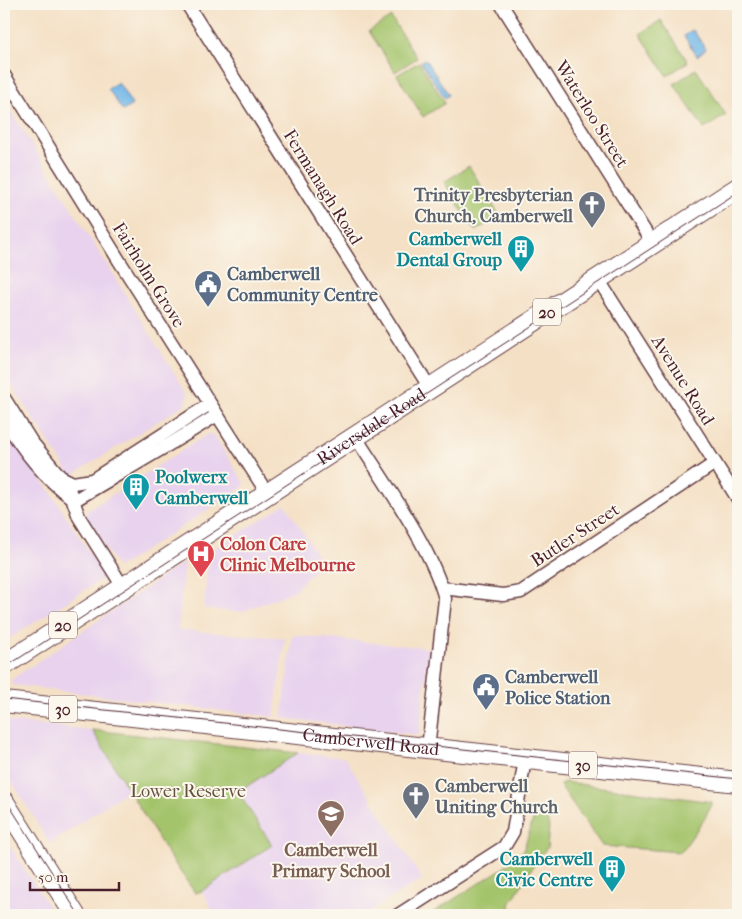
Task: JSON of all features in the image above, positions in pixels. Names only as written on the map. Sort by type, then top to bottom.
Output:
[{"type":"main road","name":"Riversdale Road","points":[[4,665],[738,188]]},
{"type":"main road","name":"Camberwell Road","points":[[4,702],[738,782]]},
{"type":"main road","points":[[4,802],[76,915]]},
{"type":"street","name":"Fermanagh Road","points":[[188,4],[430,388]]},
{"type":"street","name":"Waterloo Street","points":[[501,4],[653,244]]},
{"type":"street","name":"Fairholm Grove","points":[[4,75],[267,493]]},
{"type":"street","name":"Avenue Road","points":[[598,279],[738,499]]},
{"type":"street","points":[[4,398],[10,422],[45,467],[75,500]]},
{"type":"street","points":[[142,454],[210,404]]},
{"type":"street","points":[[45,467],[73,483],[89,481],[217,415]]},
{"type":"street","points":[[355,436],[415,532],[442,588],[445,599],[428,748]]},
{"type":"street","points":[[75,500],[129,461]]},
{"type":"street","name":"Butler Street","points":[[442,588],[503,595],[520,592],[715,463]]},
{"type":"street","points":[[62,478],[75,500],[80,517],[122,587]]},
{"type":"street","points":[[398,915],[504,847],[511,837],[521,794],[525,759]]},
{"type":"shaded area","points":[[4,100],[188,395],[185,404],[71,476],[4,374]]},
{"type":"shaded area","points":[[4,426],[29,464],[48,488],[105,577],[4,642]]},
{"type":"shaded area","points":[[208,434],[214,435],[244,483],[243,487],[118,568],[86,518],[87,511]]},
{"type":"shaded area","points":[[285,504],[322,562],[294,591],[241,612],[204,609],[208,553]]},
{"type":"shaded area","points":[[184,562],[178,630],[285,638],[274,717],[13,685],[11,680]]},
{"type":"shaded area","points":[[292,635],[429,648],[419,735],[282,718]]},
{"type":"shaded area","points":[[4,721],[92,730],[128,790],[50,844],[4,769]]},
{"type":"shaded area","name":"Camberwell Primary School","points":[[298,753],[345,758],[422,879],[364,915],[215,915],[202,891],[272,845],[238,792]]},
{"type":"shaded area","points":[[4,837],[54,915],[4,915]]},
{"type":"green space","points":[[391,17],[417,58],[395,72],[369,31]]},
{"type":"green space","points":[[661,20],[688,62],[667,76],[640,34]]},
{"type":"green space","points":[[419,62],[445,103],[423,117],[397,75]]},
{"type":"green space","points":[[696,69],[726,115],[704,129],[674,84]]},
{"type":"green space","points":[[469,166],[500,216],[475,231],[444,182]]},
{"type":"green space","name":"Lower Reserve","points":[[92,730],[298,753],[238,792],[272,845],[202,891],[195,893],[166,851]]},
{"type":"green space","points":[[564,782],[712,802],[704,820],[681,852],[602,846],[560,785]]},
{"type":"green space","points":[[545,812],[549,827],[547,848],[539,857],[510,904],[512,915],[429,915],[503,868],[523,851],[533,820]]},
{"type":"water","points":[[693,30],[706,49],[697,56],[684,36]]},
{"type":"water","points":[[425,59],[449,95],[445,98],[421,62]]},
{"type":"water","points":[[118,82],[132,105],[123,111],[108,89]]},
{"type":"tram line","points":[[4,668],[738,192]]},
{"type":"tram line","points":[[4,699],[738,779]]},
{"type":"tram line","points":[[4,797],[79,915]]},
{"type":"place","name":"Trinity Presbyterian Church, Camberwell","points":[[592,229]]},
{"type":"place","name":"Camberwell Dental Group","points":[[521,273]]},
{"type":"place","name":"Camberwell Community Centre","points":[[208,308]]},
{"type":"place","name":"Poolwerx Camberwell","points":[[136,511]]},
{"type":"place","name":"Colon Care Clinic Melbourne","points":[[201,578]]},
{"type":"place","name":"Camberwell Police Station","points":[[486,711]]},
{"type":"place","name":"Camberwell Uniting Church","points":[[416,820]]},
{"type":"place","name":"Camberwell Primary School","points":[[331,838]]},
{"type":"place","name":"Camberwell Civic Centre","points":[[612,893]]}]
